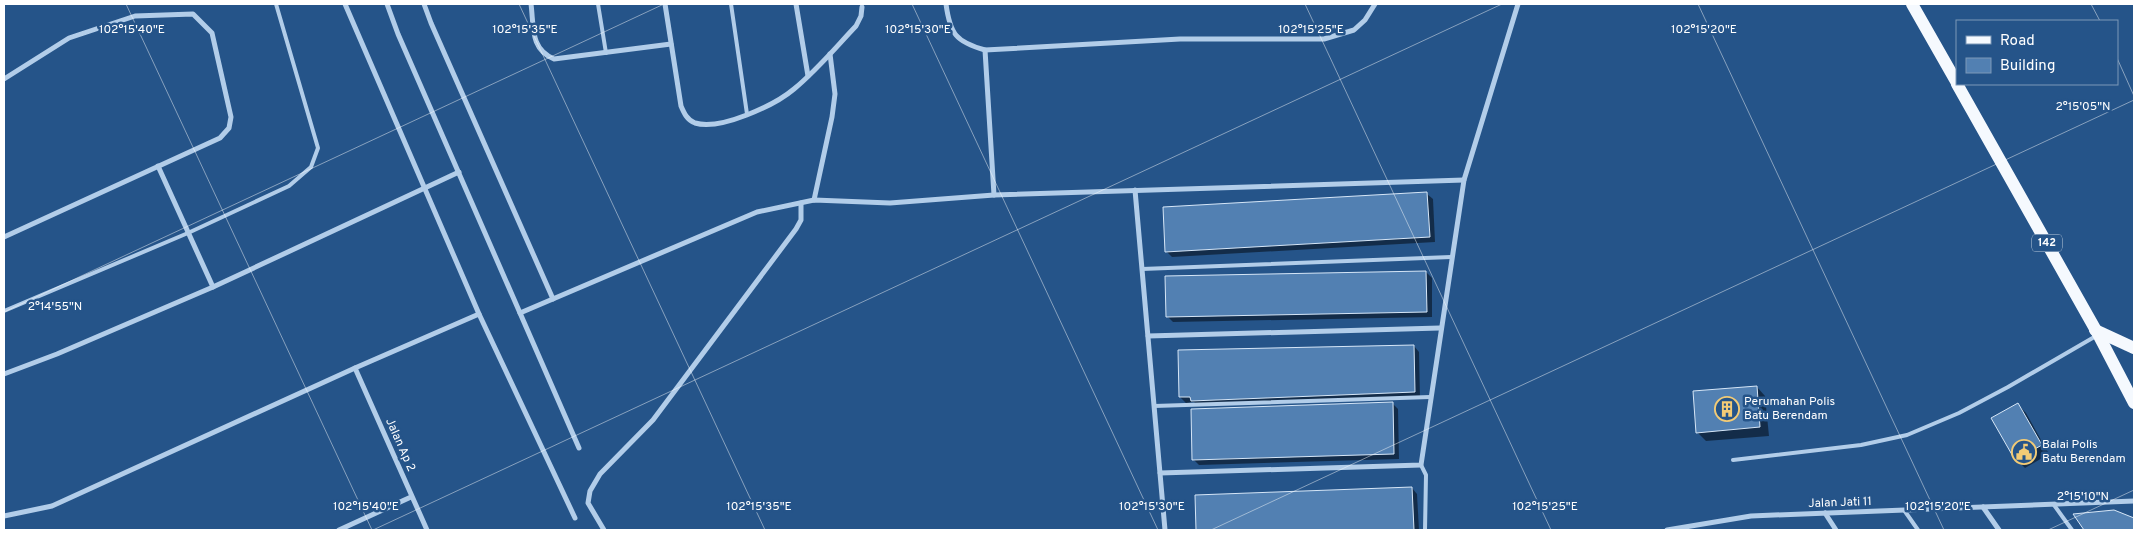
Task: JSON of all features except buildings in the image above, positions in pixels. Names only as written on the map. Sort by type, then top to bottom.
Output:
[{"type":"main road","name":"142","points":[[1912,4],[1956,81]]},
{"type":"main road","name":"142","points":[[1958,85],[2097,332],[2134,404]]},
{"type":"main road","points":[[2097,332],[2134,348]]},
{"type":"street","points":[[345,4],[479,314],[575,518]]},
{"type":"street","points":[[387,4],[398,34],[579,448]]},
{"type":"street","points":[[424,4],[553,299]]},
{"type":"street","points":[[531,4],[535,40],[539,49],[546,56],[554,59],[671,44]]},
{"type":"street","points":[[665,4],[681,106],[685,115],[693,123],[704,124],[719,123],[747,114],[775,102],[793,90],[856,26],[861,16],[862,5]]},
{"type":"street","points":[[796,4],[808,76]]},
{"type":"street","points":[[946,4],[951,29],[958,38],[968,45],[985,50],[1180,39],[1324,39],[1354,30],[1365,20],[1375,4]]},
{"type":"street","points":[[1160,473],[1421,465],[1440,328],[1464,180],[1518,4]]},
{"type":"street","points":[[4,79],[69,38],[135,16],[193,14],[212,33],[231,117],[229,128],[220,138],[4,237]]},
{"type":"street","points":[[985,50],[994,195]]},
{"type":"street","points":[[814,200],[832,117],[835,94],[830,54]]},
{"type":"street","points":[[158,166],[213,287]]},
{"type":"street","points":[[4,374],[57,354],[213,287],[459,172]]},
{"type":"street","points":[[520,313],[757,212],[814,200],[890,204],[994,195],[1464,180]]},
{"type":"street","points":[[1135,190],[1165,530]]},
{"type":"street","points":[[604,530],[588,503],[590,491],[600,474],[653,420],[796,230],[801,220],[801,203]]},
{"type":"street","points":[[4,516],[52,506],[355,368],[479,314]]},
{"type":"street","points":[[1148,336],[1440,328]]},
{"type":"street","name":"Jalan Ap 2","points":[[355,368],[427,530]]},
{"type":"street","points":[[340,530],[412,497]]},
{"type":"street","name":"Jalan Jati 11","points":[[1667,530],[1751,516],[2134,501]]},
{"type":"street","points":[[1983,507],[1999,530]]},
{"type":"street","points":[[1824,513],[1836,530]]},
{"type":"lane","points":[[4,311],[188,233],[289,186],[311,167],[318,148],[276,4]]},
{"type":"lane","points":[[598,4],[606,53]]},
{"type":"lane","points":[[731,4],[747,114]]},
{"type":"lane","points":[[1142,269],[1451,257]]},
{"type":"lane","points":[[1733,460],[1861,446],[1907,435],[1959,413],[2008,388],[2097,332]]},
{"type":"lane","points":[[1154,406],[1430,397]]},
{"type":"lane","points":[[1421,465],[1426,475],[1425,530]]},
{"type":"lane","points":[[2054,505],[2072,530]]},
{"type":"lane","points":[[1904,510],[1918,530]]},
{"type":"place","name":"Perumahan Polis Batu Berendam","points":[[1727,409]]},
{"type":"place","name":"Balai Polis Batu Berendam","points":[[2024,452]]}]
